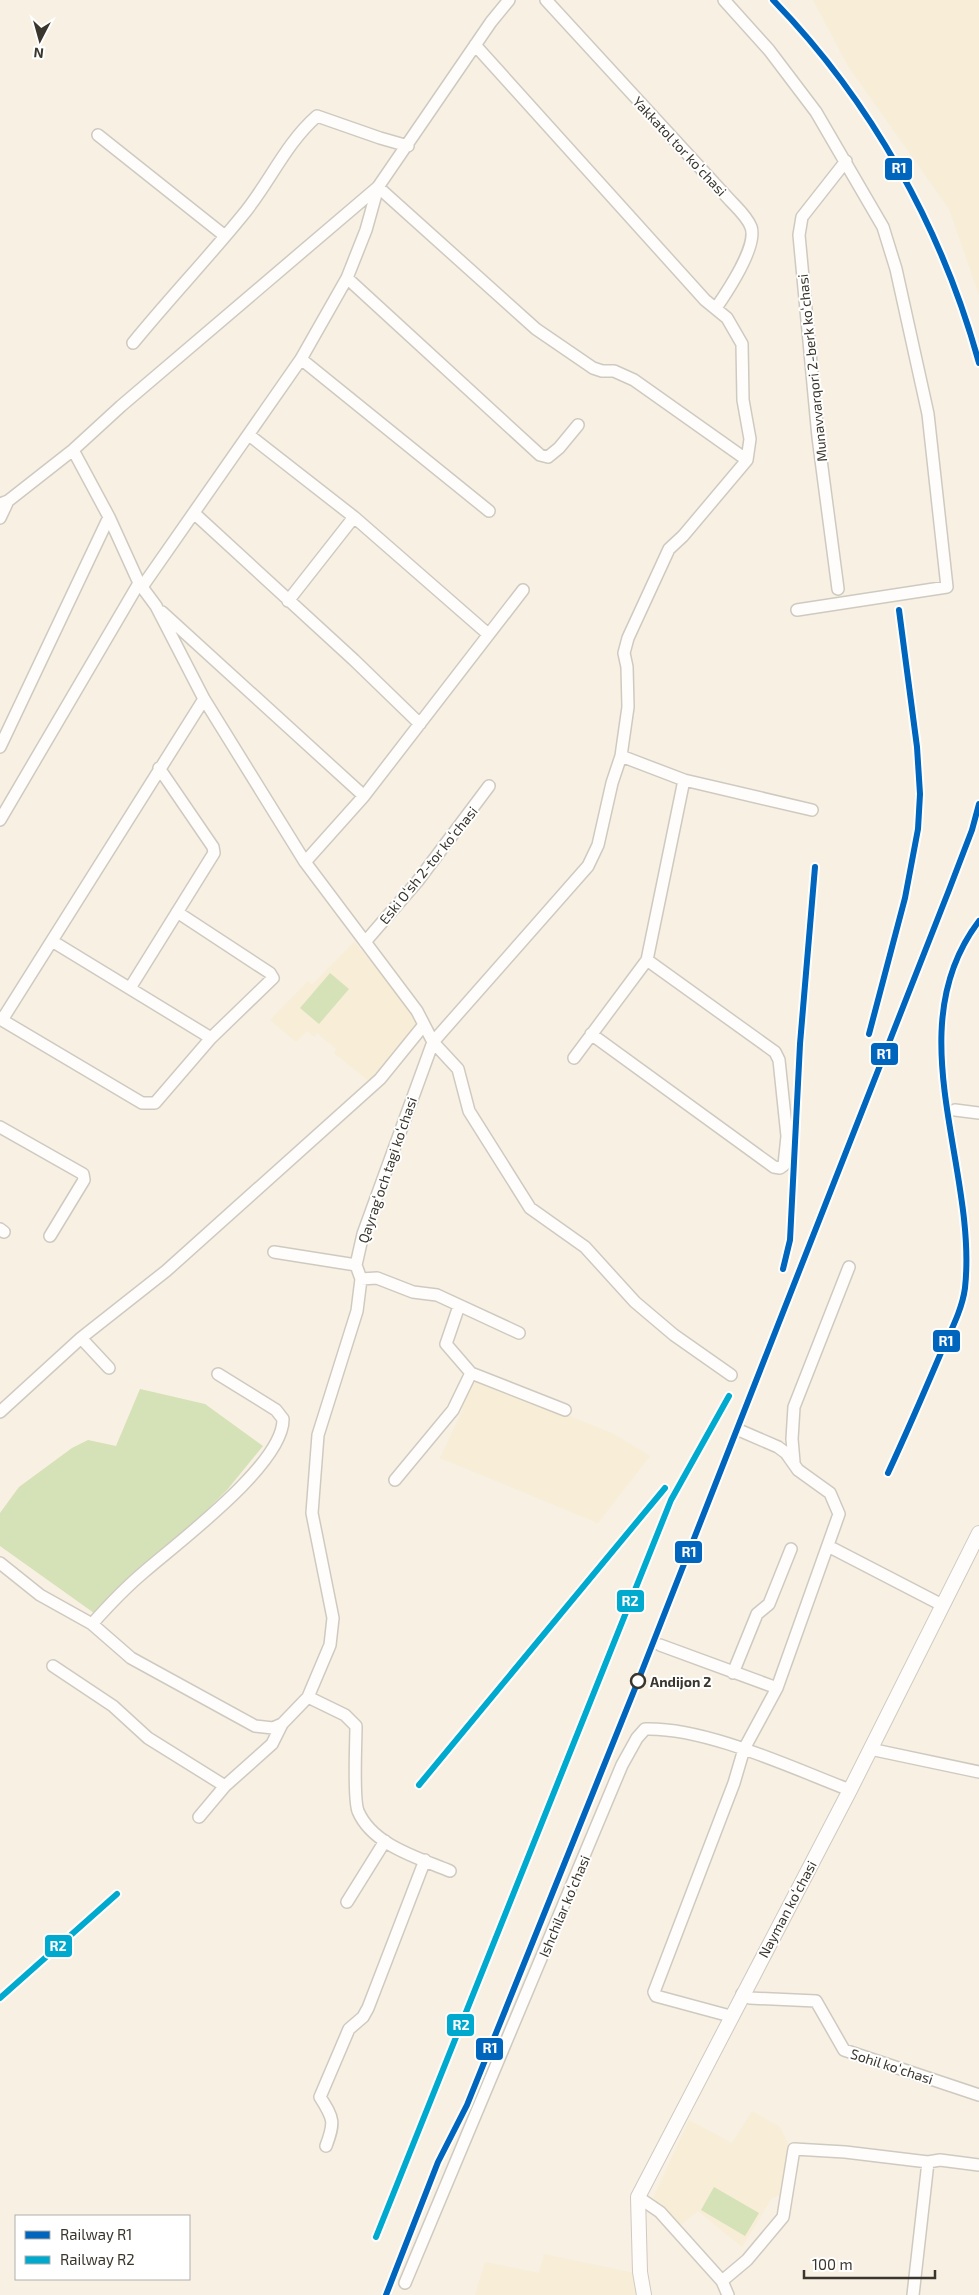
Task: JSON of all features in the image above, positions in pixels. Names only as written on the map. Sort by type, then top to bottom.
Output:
[{"type":"main road","name":"Nayman koʻchasi","points":[[644,2295],[640,2272],[638,2197],[730,2016],[850,1790],[979,1532]]},
{"type":"street","points":[[0,518],[4,502],[73,450],[128,400],[378,187],[408,146],[475,45],[509,0]]},
{"type":"street","name":"Yakkatol tor koʻchasi","points":[[546,0],[727,196],[751,227],[752,244],[728,291],[716,308]]},
{"type":"street","points":[[724,0],[769,50],[810,104],[846,161],[883,227],[896,269],[928,414],[947,587],[797,610]]},
{"type":"street","points":[[378,187],[536,329],[593,368],[602,371],[614,371],[634,380],[747,460],[750,439],[743,400],[742,344],[727,318],[705,300],[475,45]]},
{"type":"street","points":[[133,343],[243,215],[282,157],[317,116],[408,146]]},
{"type":"street","points":[[98,135],[225,236]]},
{"type":"street","name":"Munavvarqori 2-berk koʻchasi","points":[[838,589],[818,437],[799,235],[802,217],[846,161]]},
{"type":"street","points":[[0,820],[141,585],[196,514],[301,360],[347,278],[366,230],[378,187]]},
{"type":"street","points":[[347,278],[540,456],[548,457],[555,452],[578,424]]},
{"type":"street","points":[[301,360],[489,512]]},
{"type":"street","points":[[249,435],[354,517],[488,634]]},
{"type":"street","points":[[73,450],[109,517],[141,585],[156,606],[204,699],[305,862],[417,1011],[423,1026],[433,1042],[458,1069],[469,1111],[530,1208],[585,1246],[635,1302],[674,1335],[731,1376]]},
{"type":"street","name":"Qayragʻoch tagi koʻchasi","points":[[356,1266],[366,1225],[433,1042],[588,866],[598,845],[612,783],[621,756],[628,707],[627,667],[624,653],[628,638],[669,549],[683,536],[747,460]]},
{"type":"street","points":[[196,514],[354,660],[420,724]]},
{"type":"street","points":[[0,747],[109,517]]},
{"type":"street","points":[[288,601],[354,517]]},
{"type":"street","points":[[305,862],[364,796],[523,590]]},
{"type":"street","points":[[156,606],[364,796]]},
{"type":"street","points":[[177,912],[270,973],[273,978],[211,1038],[155,1103],[147,1105],[1,1019],[204,699]]},
{"type":"street","points":[[621,756],[684,780],[812,810]]},
{"type":"street","points":[[130,988],[214,853],[213,847],[159,768]]},
{"type":"street","points":[[574,1058],[646,960],[684,780]]},
{"type":"street","name":"Eski Oʻsh 2-tor koʻchasi","points":[[365,942],[417,882],[489,786]]},
{"type":"street","points":[[52,941],[211,1038]]},
{"type":"street","points":[[591,1034],[774,1167],[780,1168],[784,1166],[787,1136],[779,1060],[775,1052],[646,960]]},
{"type":"street","points":[[0,1412],[81,1338],[166,1271],[380,1079],[423,1026]]},
{"type":"street","points":[[955,1110],[979,1113]]},
{"type":"street","points":[[0,1127],[83,1174],[84,1180],[50,1236]]},
{"type":"street","points":[[199,1817],[225,1786],[272,1744],[282,1724],[308,1697],[330,1645],[333,1618],[312,1513],[318,1435],[357,1311],[361,1279],[356,1266],[274,1252]]},
{"type":"street","points":[[794,1462],[792,1439],[794,1407],[849,1267]]},
{"type":"street","points":[[361,1279],[377,1278],[412,1292],[428,1292],[519,1333]]},
{"type":"street","points":[[459,1306],[446,1344],[471,1373],[565,1410]]},
{"type":"street","points":[[81,1338],[109,1368]]},
{"type":"street","points":[[395,1480],[453,1410],[471,1373]]},
{"type":"street","points":[[92,1624],[143,1573],[189,1536],[253,1476],[281,1434],[283,1419],[276,1410],[218,1374]]},
{"type":"street","points":[[730,2016],[656,1996],[654,1992],[734,1783],[744,1749],[777,1688],[839,1514],[830,1493],[798,1470],[794,1462],[778,1447],[741,1430]]},
{"type":"street","points":[[828,1546],[942,1606]]},
{"type":"street","points":[[733,1673],[757,1614],[769,1604],[791,1549]]},
{"type":"street","points":[[0,1563],[40,1595],[92,1624],[131,1658],[255,1726],[272,1728],[282,1724]]},
{"type":"street","points":[[660,1644],[777,1688]]},
{"type":"street","points":[[52,1666],[113,1706],[148,1738],[225,1786]]},
{"type":"street","points":[[308,1697],[345,1715],[356,1726],[358,1810],[370,1829],[385,1840],[450,1871]]},
{"type":"street","name":"Ishchilar koʻchasi","points":[[405,2283],[622,1765],[637,1738],[645,1729],[676,1730],[744,1749],[850,1790]]},
{"type":"street","points":[[870,1749],[979,1772]]},
{"type":"street","points":[[347,1902],[385,1840]]},
{"type":"street","points":[[326,2146],[333,2127],[329,2111],[320,2097],[349,2029],[363,2017],[368,2008],[425,1860]]},
{"type":"street","name":"Sohil koʻchasi","points":[[742,1994],[750,1998],[816,2001],[844,2050],[979,2095]]},
{"type":"street","points":[[722,2281],[747,2260],[784,2217],[794,2149],[846,2152],[928,2162],[940,2160],[979,2165]]},
{"type":"street","points":[[913,2295],[928,2162]]},
{"type":"street","points":[[638,2197],[660,2212],[722,2281],[728,2295]]},
{"type":"shaded area","points":[[813,0],[979,0],[979,295],[949,209],[848,66]]},
{"type":"shaded area","points":[[354,942],[412,1008],[420,1022],[371,1083],[334,1053],[336,1049],[317,1033],[314,1037],[307,1031],[296,1042],[270,1020],[308,981],[312,985]]},
{"type":"shaded area","points":[[473,1377],[614,1434],[650,1456],[598,1523],[440,1458],[463,1409],[458,1405]]},
{"type":"shaded area","points":[[752,2111],[780,2127],[791,2150],[785,2193],[772,2198],[742,2247],[698,2211],[678,2227],[653,2198],[689,2120],[732,2143]]},
{"type":"shaded area","points":[[544,2254],[634,2273],[639,2295],[475,2295],[485,2262],[539,2273]]},
{"type":"green space","points":[[330,973],[349,989],[319,1024],[300,1008]]},
{"type":"green space","points":[[140,1389],[205,1404],[263,1446],[227,1490],[186,1531],[130,1577],[94,1613],[0,1546],[0,1513],[19,1487],[72,1448],[88,1440],[116,1446]]},
{"type":"green space","points":[[714,2187],[759,2213],[745,2236],[701,2210]]},
{"type":"rail line","name":"R1","points":[[773,0],[841,80],[899,169],[923,215],[945,264],[964,313],[979,363]]},
{"type":"rail line","name":"R1","points":[[869,1034],[905,898],[918,829],[920,794],[917,747],[899,610]]},
{"type":"rail line","name":"R1","points":[[386,2295],[438,2162],[467,2105],[638,1681],[949,890],[972,830],[979,804]]},
{"type":"rail line","name":"R1","points":[[783,1269],[790,1240],[800,1044],[815,867]]},
{"type":"rail line","name":"R1","points":[[888,1473],[955,1322],[965,1288],[966,1242],[961,1195],[946,1100],[942,1053],[944,1007],[955,963],[979,921]]},
{"type":"rail line","name":"R2","points":[[376,2237],[671,1500],[729,1396]]},
{"type":"rail line","name":"R2","points":[[419,1785],[665,1488]]},
{"type":"rail line","name":"R2","points":[[0,1998],[117,1894]]},
{"type":"place","name":"Andijon 2","points":[[638,1681]]}]
